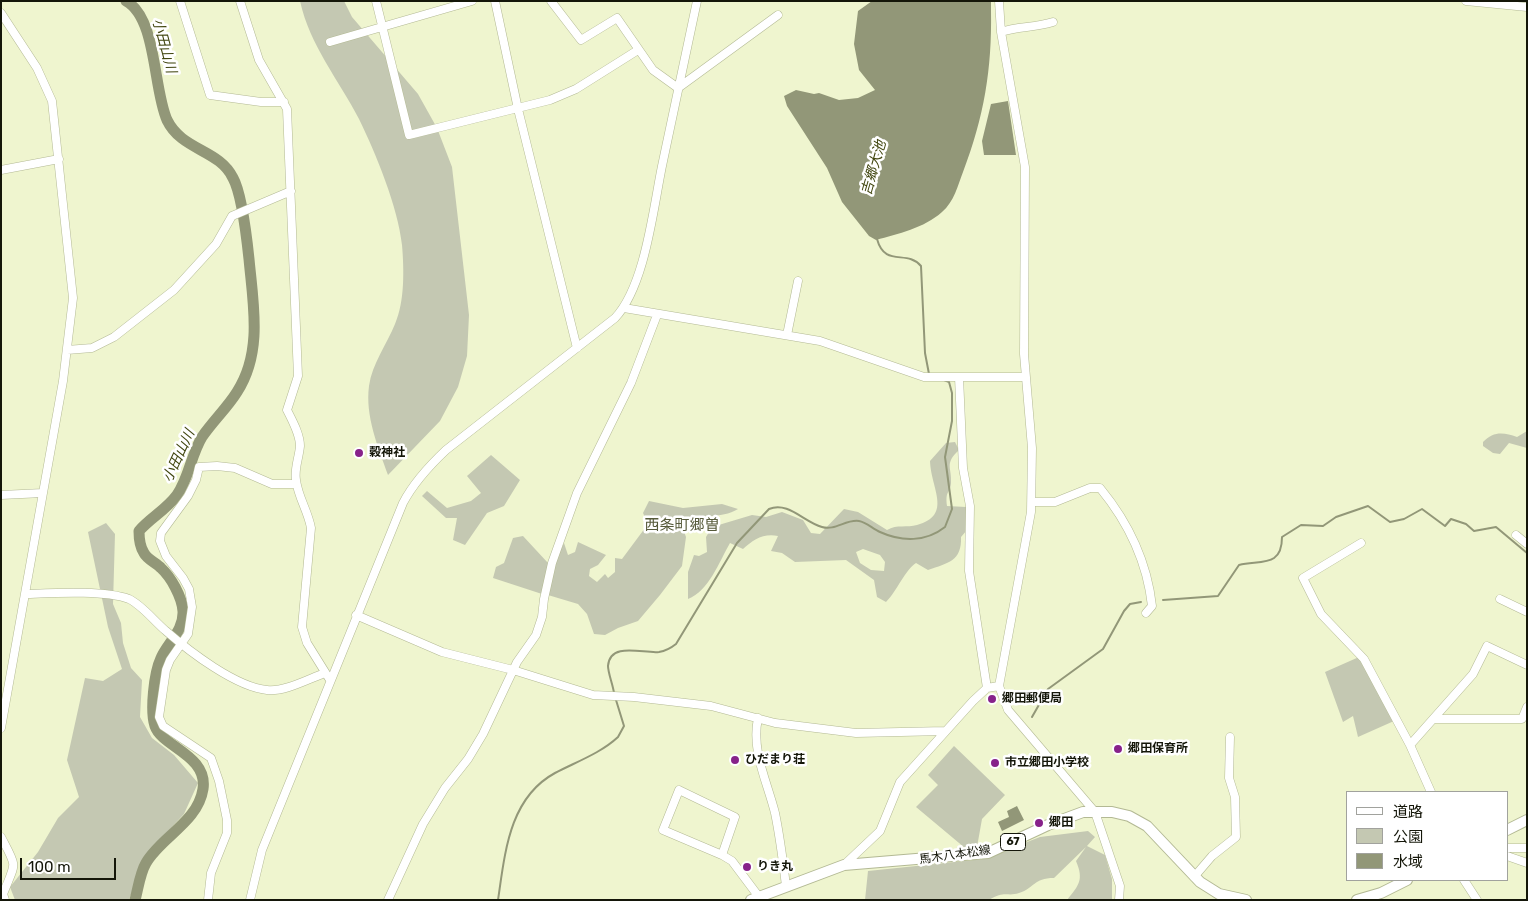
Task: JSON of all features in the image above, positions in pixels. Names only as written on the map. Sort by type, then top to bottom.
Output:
[{"type":"main road","name":"馬木八本松線","points":[[755,898],[844,865],[988,853],[1048,825],[1083,812],[1095,812],[1130,816],[1147,826],[1194,877],[1218,894],[1246,900]]},
{"type":"main road","points":[[1508,830],[1527,820]]},
{"type":"main road","points":[[1357,900],[1381,893],[1405,881]]},
{"type":"street","points":[[180,1],[210,96],[261,102],[284,102]]},
{"type":"street","points":[[240,1],[259,60],[284,102],[288,117],[298,376],[287,410],[294,423],[300,445],[295,474],[296,484],[309,515],[311,528],[302,627],[308,643],[328,677]]},
{"type":"street","points":[[376,1],[409,135],[518,109],[576,89],[638,50]]},
{"type":"street","points":[[330,42],[472,1]]},
{"type":"street","points":[[495,1],[518,109],[577,348]]},
{"type":"street","points":[[551,1],[581,40],[617,18],[653,70],[678,88]]},
{"type":"street","points":[[250,900],[262,850],[328,677],[403,503],[429,466],[624,308],[638,273],[697,1]]},
{"type":"street","points":[[999,1],[1001,32],[1026,167],[1024,334],[1032,448],[1032,502],[999,686],[1008,710],[1095,812],[1120,886],[1119,900]]},
{"type":"street","points":[[1466,1],[1527,8]]},
{"type":"street","points":[[1,13],[37,68],[50,94],[59,159],[73,298],[67,350],[27,594],[1,728]]},
{"type":"street","points":[[678,88],[778,16]]},
{"type":"street","points":[[1001,32],[1015,27],[1036,28],[1053,22]]},
{"type":"street","points":[[1,170],[59,159]]},
{"type":"street","points":[[67,350],[92,348],[114,337],[174,290],[216,244],[232,216],[291,191]]},
{"type":"street","points":[[787,335],[798,281]]},
{"type":"street","points":[[624,308],[820,341],[924,377],[1026,377]]},
{"type":"street","points":[[388,900],[424,824],[445,788],[468,759],[483,734],[513,670],[536,634],[542,617],[552,562],[577,493],[631,383],[657,315]]},
{"type":"street","points":[[959,377],[963,468],[970,506],[969,571],[987,688]]},
{"type":"street","points":[[208,900],[211,873],[226,833],[227,820],[219,781],[210,758],[163,726],[159,717],[166,670],[170,660],[182,644],[192,619],[189,589],[166,556],[160,541],[161,533],[188,496],[196,480],[199,467],[235,468],[272,484],[296,484]]},
{"type":"street","points":[[1032,502],[1055,502],[1090,488],[1100,488],[1116,508],[1138,550],[1146,572],[1151,597],[1152,606],[1146,613]]},
{"type":"street","points":[[1,495],[43,493]]},
{"type":"street","points":[[1516,535],[1527,544]]},
{"type":"street","points":[[1361,543],[1303,578],[1321,614],[1364,659],[1410,745],[1431,791]]},
{"type":"street","points":[[27,594],[119,596],[131,600],[182,644],[223,672],[247,684],[267,690],[278,690],[328,677]]},
{"type":"street","points":[[1500,599],[1527,612]]},
{"type":"street","points":[[356,615],[442,652],[513,670],[593,695],[624,696],[711,706],[775,723],[856,733],[945,731]]},
{"type":"street","points":[[1410,745],[1473,674],[1486,646],[1527,665]]},
{"type":"street","points":[[844,865],[880,831],[900,782],[945,731],[987,688],[999,686]]},
{"type":"street","points":[[1434,719],[1522,719],[1527,707]]},
{"type":"street","points":[[758,718],[756,730],[760,767],[774,811],[786,886]]},
{"type":"street","points":[[1194,877],[1212,856],[1236,837],[1235,797],[1229,778],[1230,737]]},
{"type":"street","points":[[722,855],[735,817],[679,790],[663,830],[732,861],[755,898]]},
{"type":"street","points":[[1,837],[14,863],[14,873],[3,894],[6,900]]},
{"type":"street","points":[[1508,848],[1527,848]]},
{"type":"street","points":[[1508,856],[1527,863]]},
{"type":"street","points":[[1465,881],[1477,900]]},
{"type":"green space","points":[[300,1],[344,1],[352,17],[418,94],[437,128],[452,167],[469,315],[467,356],[458,387],[440,421],[388,475],[373,431],[368,397],[373,370],[395,324],[401,305],[403,274],[400,230],[391,198],[372,148],[359,119],[318,48]]},
{"type":"green space","points":[[1527,431],[1527,448],[1509,443],[1500,454],[1493,453],[1483,446],[1483,442],[1487,438],[1495,434],[1503,433],[1517,437]]},
{"type":"green space","points":[[955,442],[959,450],[950,462],[951,483],[947,495],[947,506],[966,507],[967,530],[961,537],[959,551],[952,560],[928,570],[916,563],[908,570],[886,602],[877,597],[874,580],[846,560],[795,562],[782,553],[771,551],[778,536],[773,535],[759,538],[743,549],[730,543],[708,583],[702,590],[688,599],[688,572],[694,555],[699,556],[707,552],[706,537],[712,527],[752,515],[766,517],[782,512],[803,520],[811,533],[820,534],[844,509],[858,512],[887,530],[894,527],[917,525],[928,521],[934,515],[937,508],[930,461],[946,443]],"holes":[[[863,549],[880,555],[885,562],[884,571],[871,570],[860,563],[856,552]]]},
{"type":"green space","points":[[491,455],[520,480],[504,506],[487,513],[465,545],[453,540],[457,518],[446,518],[422,496],[427,491],[447,508],[471,501],[481,493],[467,476]]},
{"type":"green space","points":[[649,501],[683,508],[722,504],[738,509],[724,514],[695,519],[682,526],[686,537],[682,566],[660,595],[638,621],[605,635],[594,634],[587,614],[578,604],[548,595],[555,562],[564,543],[568,555],[575,552],[578,542],[606,555],[598,565],[590,569],[589,576],[597,582],[605,574],[608,578],[615,572],[615,558],[622,559],[648,524],[643,513]]},
{"type":"green space","points":[[106,523],[115,534],[113,604],[121,623],[123,643],[131,668],[142,680],[140,717],[152,738],[174,755],[198,783],[184,814],[147,854],[129,900],[15,900],[10,887],[38,852],[58,818],[79,797],[67,760],[85,678],[103,681],[122,669],[108,627],[88,532]]},
{"type":"green space","points":[[523,536],[548,563],[542,594],[493,578],[496,567],[504,563],[513,538]]},
{"type":"green space","points":[[1359,657],[1394,721],[1358,737],[1353,716],[1343,722],[1325,672]]},
{"type":"green space","points":[[954,746],[1005,795],[982,819],[977,847],[965,848],[916,807],[938,785],[928,775]]},
{"type":"green space","points":[[1088,831],[1095,837],[1087,846],[1105,855],[1112,879],[1112,900],[1067,900],[1079,882],[1080,873],[1076,861],[1086,847],[1054,878],[1038,881],[1024,891],[1015,894],[1002,894],[989,900],[865,900],[868,871],[983,859],[1040,837]]},
{"type":"water","name":"吉郷大池","points":[[872,1],[991,1],[990,53],[985,93],[970,152],[953,198],[935,218],[910,230],[876,240],[869,236],[842,202],[827,168],[787,106],[784,96],[796,90],[814,94],[819,93],[839,100],[858,98],[875,90],[859,70],[854,44],[858,11]]},
{"type":"water","points":[[1008,101],[1016,155],[984,155],[982,141],[991,104]]},
{"type":"water","points":[[1017,806],[1024,820],[1002,831],[998,822],[1009,817],[1007,811]]},
{"type":"waterway","name":"小田山川","points":[[126,1],[136,10],[144,22],[153,55],[162,107],[167,120],[182,138],[227,168],[236,185],[247,241],[254,310],[253,344],[245,377],[229,404],[202,437],[177,495],[139,531],[143,551],[147,557],[165,572],[172,582],[181,600],[183,611],[181,625],[164,652],[156,673],[153,702],[155,726],[166,740],[184,753],[199,768],[203,777],[203,789],[200,801],[194,811],[146,863],[135,900]]},
{"type":"waterway","points":[[877,239],[885,253],[915,261],[921,266],[925,353],[929,374]]},
{"type":"waterway","points":[[614,693],[608,669],[610,658],[621,651],[659,652],[676,644],[737,543],[769,509],[783,508],[827,528],[859,521],[877,531],[905,539],[930,536],[945,527],[952,509],[945,457],[952,421],[952,393],[949,382],[944,380]]},
{"type":"waterway","points":[[1163,600],[1218,596],[1239,565],[1263,562],[1274,558],[1279,553],[1282,537],[1301,525],[1323,526],[1336,517],[1368,506],[1390,522],[1404,519],[1422,509],[1445,526],[1451,519],[1466,524],[1474,531],[1496,527],[1527,553]]},
{"type":"waterway","points":[[1032,717],[1048,689],[1103,649],[1124,611],[1130,604],[1141,602]]},
{"type":"waterway","points":[[498,900],[507,846],[519,812],[528,797],[540,784],[555,773],[596,753],[618,737],[624,726],[616,700]]},
{"type":"place","name":"穀神社","points":[[359,453]]},
{"type":"place","name":"郷田郵便局","points":[[992,699]]},
{"type":"place","name":"郷田保育所","points":[[1118,749]]},
{"type":"place","name":"ひだまり荘","points":[[735,760]]},
{"type":"place","name":"市立郷田小学校","points":[[995,763]]},
{"type":"place","name":"郷田","points":[[1039,823]]},
{"type":"place","name":"りき丸","points":[[747,867]]},
{"type":"district","name":"西条町郷曽","points":[[682,526]]}]
